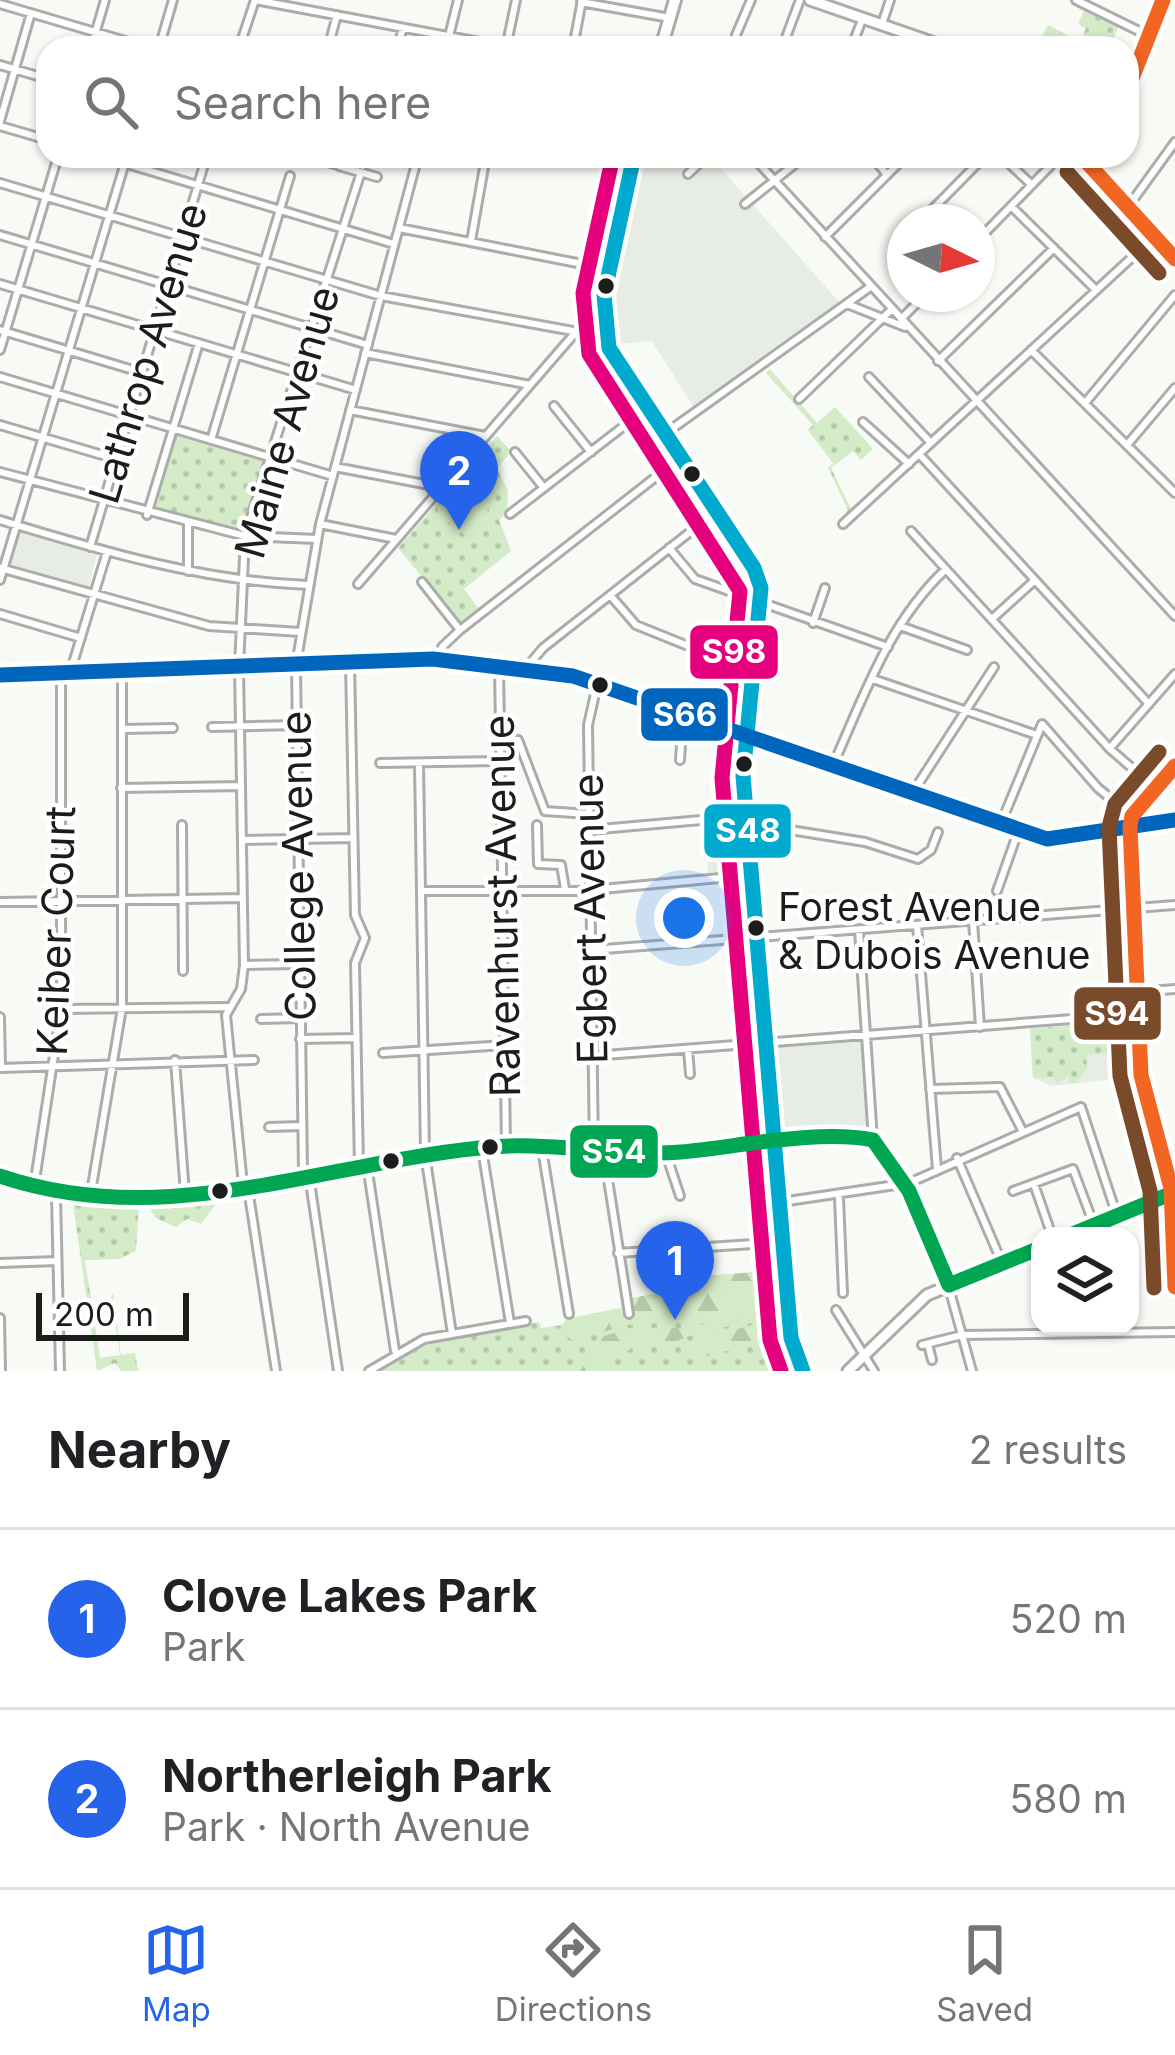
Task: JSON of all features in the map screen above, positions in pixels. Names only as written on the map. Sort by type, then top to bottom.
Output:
[{"type":"main road","points":[[665,36],[675,0]]},
{"type":"main road","points":[[631,168],[608,269],[602,313],[606,337],[646,409],[754,568],[763,606],[746,737],[747,819],[791,1339],[803,1371]]},
{"type":"street","points":[[94,36],[105,0]]},
{"type":"street","points":[[162,36],[173,0]]},
{"type":"street","points":[[243,36],[255,0],[449,36],[458,0]]},
{"type":"street","points":[[510,36],[516,0]]},
{"type":"street","points":[[736,34],[751,0]]},
{"type":"street","points":[[786,36],[800,0]]},
{"type":"street","points":[[810,0],[898,36]]},
{"type":"street","points":[[881,28],[890,0]]},
{"type":"street","points":[[1076,0],[1150,36]]},
{"type":"street","points":[[1139,62],[1163,0]]},
{"type":"street","points":[[575,36],[582,1],[670,18]]},
{"type":"street","points":[[0,4],[108,36]]},
{"type":"street","points":[[31,13],[0,123],[36,136]]},
{"type":"street","points":[[331,36],[337,15]]},
{"type":"street","points":[[856,36],[862,20]]},
{"type":"street","points":[[402,36],[404,28]]},
{"type":"street","points":[[0,65],[36,75]]},
{"type":"street","points":[[1128,207],[1175,142]]},
{"type":"street","points":[[0,350],[54,168]]},
{"type":"street","points":[[0,580],[124,168]]},
{"type":"street","points":[[149,168],[394,244]]},
{"type":"street","name":"Lathrop Avenue","points":[[90,547],[203,168]]},
{"type":"street","points":[[356,168],[377,177]]},
{"type":"street","name":"College Avenue","points":[[338,1371],[302,1126],[296,665],[320,524],[415,168]]},
{"type":"street","points":[[471,242],[484,168]]},
{"type":"street","points":[[688,174],[694,168]]},
{"type":"street","points":[[763,168],[887,304]]},
{"type":"street","points":[[745,204],[790,168]]},
{"type":"street","points":[[881,168],[887,175]]},
{"type":"street","points":[[825,237],[894,168]]},
{"type":"street","points":[[938,204],[973,168]]},
{"type":"street","points":[[1014,168],[1032,185]]},
{"type":"street","points":[[995,223],[1048,168]]},
{"type":"street","points":[[1093,168],[1171,255]]},
{"type":"street","name":"Maine Avenue","points":[[276,1371],[245,1189],[227,1007],[241,989],[244,965],[239,628],[245,536],[362,169]]},
{"type":"street","points":[[211,440],[290,176]]},
{"type":"street","points":[[0,183],[381,296],[606,337]]},
{"type":"street","points":[[1011,206],[1096,290]]},
{"type":"street","points":[[398,228],[608,269]]},
{"type":"street","points":[[0,236],[313,328],[366,349],[530,385]]},
{"type":"street","points":[[843,524],[1155,236]]},
{"type":"street","points":[[1171,255],[1175,241]]},
{"type":"street","points":[[938,361],[1054,248]]},
{"type":"street","points":[[0,284],[356,390]]},
{"type":"street","points":[[663,435],[871,286]]},
{"type":"street","points":[[1084,403],[1175,295]]},
{"type":"street","points":[[847,304],[908,328]]},
{"type":"street","points":[[799,399],[888,312]]},
{"type":"street","points":[[894,312],[1175,616]]},
{"type":"street","points":[[901,320],[909,312]]},
{"type":"street","points":[[3,331],[142,373]]},
{"type":"street","points":[[358,584],[575,333]]},
{"type":"street","points":[[147,515],[199,343]]},
{"type":"street","points":[[1031,350],[1175,492]]},
{"type":"street","points":[[0,377],[272,458],[440,487]]},
{"type":"street","points":[[869,377],[931,443]]},
{"type":"street","points":[[1127,445],[1175,388]]},
{"type":"street","points":[[554,406],[590,452]]},
{"type":"street","points":[[510,514],[646,409]]},
{"type":"street","points":[[350,410],[484,436]]},
{"type":"street","points":[[863,422],[909,464]]},
{"type":"street","points":[[0,424],[116,459]]},
{"type":"street","points":[[515,452],[544,488]]},
{"type":"street","points":[[919,454],[1149,704]]},
{"type":"street","points":[[442,659],[442,647],[460,630],[680,458]]},
{"type":"street","points":[[0,472],[188,524],[245,536],[317,539]]},
{"type":"street","points":[[527,668],[718,510]]},
{"type":"street","points":[[0,520],[188,572],[242,582],[308,585]]},
{"type":"street","points":[[188,524],[188,572]]},
{"type":"street","points":[[320,524],[396,539]]},
{"type":"street","points":[[911,532],[1110,748],[1155,788]]},
{"type":"street","points":[[669,548],[695,579],[888,647]]},
{"type":"street","name":"Keiber Court","points":[[34,1187],[61,1009],[65,674],[107,552]]},
{"type":"street","points":[[2,569],[209,626],[300,632]]},
{"type":"street","points":[[833,765],[916,596],[946,569]]},
{"type":"street","points":[[992,619],[1036,580]]},
{"type":"street","points":[[422,582],[460,630]]},
{"type":"street","points":[[813,622],[825,588]]},
{"type":"street","points":[[610,595],[636,625],[754,673]]},
{"type":"street","points":[[0,614],[80,638]]},
{"type":"street","points":[[900,626],[968,650]]},
{"type":"street","points":[[0,675],[442,659],[527,668],[597,684],[1050,839],[1131,821],[1175,820]]},
{"type":"street","points":[[350,663],[355,914],[365,938],[355,963],[363,1165],[395,1351]]},
{"type":"street","name":"Ravenhurst Avenue","points":[[500,665],[506,1146]]},
{"type":"street","points":[[914,792],[994,668]]},
{"type":"street","points":[[90,1198],[122,1008],[122,672]]},
{"type":"street","points":[[1110,748],[1175,674]]},
{"type":"street","points":[[872,678],[1034,734]]},
{"type":"street","name":"Egbert Avenue","points":[[597,684],[588,725],[592,1056],[599,1154],[629,1314]]},
{"type":"street","points":[[680,760],[683,715]]},
{"type":"street","points":[[1001,824],[1034,734],[1042,724],[1131,821]]},
{"type":"street","points":[[212,727],[296,725]]},
{"type":"street","points":[[121,729],[173,728]]},
{"type":"street","points":[[500,739],[518,740],[545,811],[589,814]]},
{"type":"street","points":[[380,764],[500,761]]},
{"type":"street","points":[[419,763],[425,1154],[452,1334]]},
{"type":"street","points":[[1175,766],[1131,821],[1143,1088],[1173,1193],[1175,1287]]},
{"type":"street","points":[[121,788],[241,786]]},
{"type":"street","points":[[589,830],[747,819],[865,842],[915,859],[929,853],[938,832]]},
{"type":"street","points":[[182,825],[183,971]]},
{"type":"street","points":[[537,826],[538,864],[561,865],[565,890]]},
{"type":"street","points":[[998,891],[1019,829]]},
{"type":"street","points":[[242,840],[353,838]]},
{"type":"street","points":[[421,891],[590,890],[752,875]]},
{"type":"street","points":[[0,902],[243,898]]},
{"type":"street","points":[[591,950],[1175,905]]},
{"type":"street","points":[[974,921],[980,1027]]},
{"type":"street","points":[[916,925],[937,1169]]},
{"type":"street","points":[[860,930],[873,1140],[905,1185],[949,1285],[972,1371]]},
{"type":"street","points":[[244,965],[299,964]]},
{"type":"street","points":[[1136,992],[1175,989]]},
{"type":"street","points":[[61,1009],[227,1007]]},
{"type":"street","points":[[592,1056],[1138,1014]]},
{"type":"street","points":[[0,1017],[0,1068],[254,1060]]},
{"type":"street","points":[[261,1019],[300,1018]]},
{"type":"street","points":[[300,1039],[356,1038]]},
{"type":"street","points":[[383,1053],[424,1046],[505,1045]]},
{"type":"street","points":[[688,1049],[690,1074]]},
{"type":"street","points":[[175,1060],[185,1194]]},
{"type":"street","points":[[930,1090],[1000,1087],[1022,1130]]},
{"type":"street","points":[[781,1202],[838,1198],[905,1185],[957,1158],[1082,1107],[1117,1216]]},
{"type":"street","points":[[269,1127],[302,1126]]},
{"type":"street","points":[[0,1176],[56,1195],[90,1198],[245,1189],[482,1147],[666,1154],[873,1140]]},
{"type":"street","points":[[482,1147],[510,1323]]},
{"type":"street","points":[[542,1149],[569,1314]]},
{"type":"street","points":[[666,1154],[680,1196]]},
{"type":"street","points":[[957,1158],[1002,1263]]},
{"type":"street","points":[[1013,1191],[1072,1169],[1094,1226],[1173,1193]]},
{"type":"street","points":[[1034,1184],[1049,1227]]},
{"type":"street","points":[[56,1195],[60,1371]]},
{"type":"street","points":[[838,1198],[844,1293]]},
{"type":"street","points":[[618,1253],[784,1242]]},
{"type":"street","points":[[848,1371],[927,1295],[1031,1252]]},
{"type":"street","points":[[0,1263],[57,1261]]},
{"type":"street","points":[[836,1310],[874,1371]]},
{"type":"street","points":[[0,1318],[1,1371]]},
{"type":"street","points":[[368,1371],[395,1351],[452,1334],[526,1321]]},
{"type":"street","points":[[932,1360],[925,1344],[962,1335],[1175,1332]]},
{"type":"shaded area","points":[[640,168],[721,168],[839,302],[693,406],[652,341],[616,344],[611,320],[618,244]]},
{"type":"shaded area","points":[[19,532],[97,555],[88,589],[9,566]]},
{"type":"shaded area","points":[[739,825],[743,870],[708,873],[704,828]]},
{"type":"shaded area","points":[[1130,1021],[1133,1077],[1051,1086],[1033,1078],[1030,1029]]},
{"type":"shaded area","points":[[862,1041],[869,1130],[783,1138],[775,1048]]},
{"type":"green space","points":[[1084,11],[1118,27],[1115,36],[1083,36],[1086,28],[1078,24]]},
{"type":"green space","points":[[1048,25],[1069,36],[1042,36]]},
{"type":"green space","points":[[770,369],[817,423],[835,407],[873,449],[861,460],[853,451],[831,468],[852,511],[835,529],[848,510],[828,468],[833,463],[808,430],[813,425],[766,373]]},
{"type":"green space","points":[[176,435],[265,462],[242,529],[155,510]]},
{"type":"green space","points":[[497,436],[511,451],[497,469],[508,490],[507,513],[499,520],[511,551],[464,589],[478,608],[460,623],[398,548]]},
{"type":"green space","points":[[469,470],[488,505],[474,542],[439,516],[437,506]]},
{"type":"green space","points":[[1101,1023],[1081,1027],[1081,1040],[1110,1039],[1112,1053],[1086,1055],[1087,1068],[1076,1083],[1069,1083],[1069,1076],[1056,1084],[1054,1077],[1033,1078],[1030,1029]]},
{"type":"green space","points":[[220,1198],[201,1224],[187,1219],[176,1227],[156,1218],[147,1205]]},
{"type":"green space","points":[[139,1203],[136,1251],[119,1259],[85,1260],[100,1358],[120,1355],[113,1294],[121,1355],[135,1353],[138,1371],[121,1371],[115,1363],[97,1371],[73,1204]]},
{"type":"green space","points":[[755,1272],[758,1297],[782,1295],[786,1342],[797,1371],[375,1371],[412,1350],[475,1333],[539,1322],[541,1328],[562,1325],[566,1319],[621,1308],[624,1319],[635,1317],[632,1298],[659,1293],[658,1280]]},
{"type":"green space","points":[[755,1272],[758,1297],[782,1296],[773,1307],[751,1316],[627,1325],[573,1341],[565,1335],[566,1319],[621,1308],[624,1319],[635,1317],[632,1298],[659,1293],[658,1280]]},
{"type":"green space","points":[[780,1307],[784,1313],[688,1336],[687,1327]]},
{"type":"green space","points":[[784,1317],[786,1336],[703,1357],[690,1341]]},
{"type":"green space","points":[[631,1328],[679,1328],[685,1337],[679,1340],[645,1343],[600,1368],[580,1371],[604,1336]]},
{"type":"transit line","points":[[1139,61],[1163,0]]},
{"type":"transit line","name":"S98","points":[[610,168],[583,293],[589,354],[740,591],[722,778],[770,1340],[781,1371]]},
{"type":"transit line","name":"S48","points":[[631,168],[604,295],[609,348],[754,568],[761,588],[743,776],[791,1338],[803,1371]]},
{"type":"transit line","points":[[1092,168],[1175,259]]},
{"type":"transit line","name":"S94","points":[[1067,172],[1159,273]]},
{"type":"transit line","name":"S66","points":[[0,675],[433,659],[573,676],[1047,839],[1175,820]]},
{"type":"transit line","name":"S94","points":[[1154,1288],[1150,1191],[1120,1076],[1109,827],[1115,804],[1159,752]]},
{"type":"transit line","points":[[1175,766],[1132,816],[1130,826],[1141,1075],[1171,1188],[1175,1287]]},
{"type":"transit line","name":"S54","points":[[0,1176],[61,1191],[180,1196],[479,1148],[656,1153],[803,1138],[873,1140]]},
{"type":"transit line","name":"S54","points":[[873,1140],[909,1191],[949,1285]]},
{"type":"transit line","name":"S54","points":[[1090,1227],[1175,1192]]},
{"type":"transit line","name":"S54","points":[[949,1285],[1031,1252]]},
{"type":"place","name":"Northerleigh Park","points":[[459,530]]},
{"type":"place","name":"Forest Avenue & Dubois Avenue","points":[[756,928]]},
{"type":"place","name":"Clove Lakes Park","points":[[675,1320]]}]
